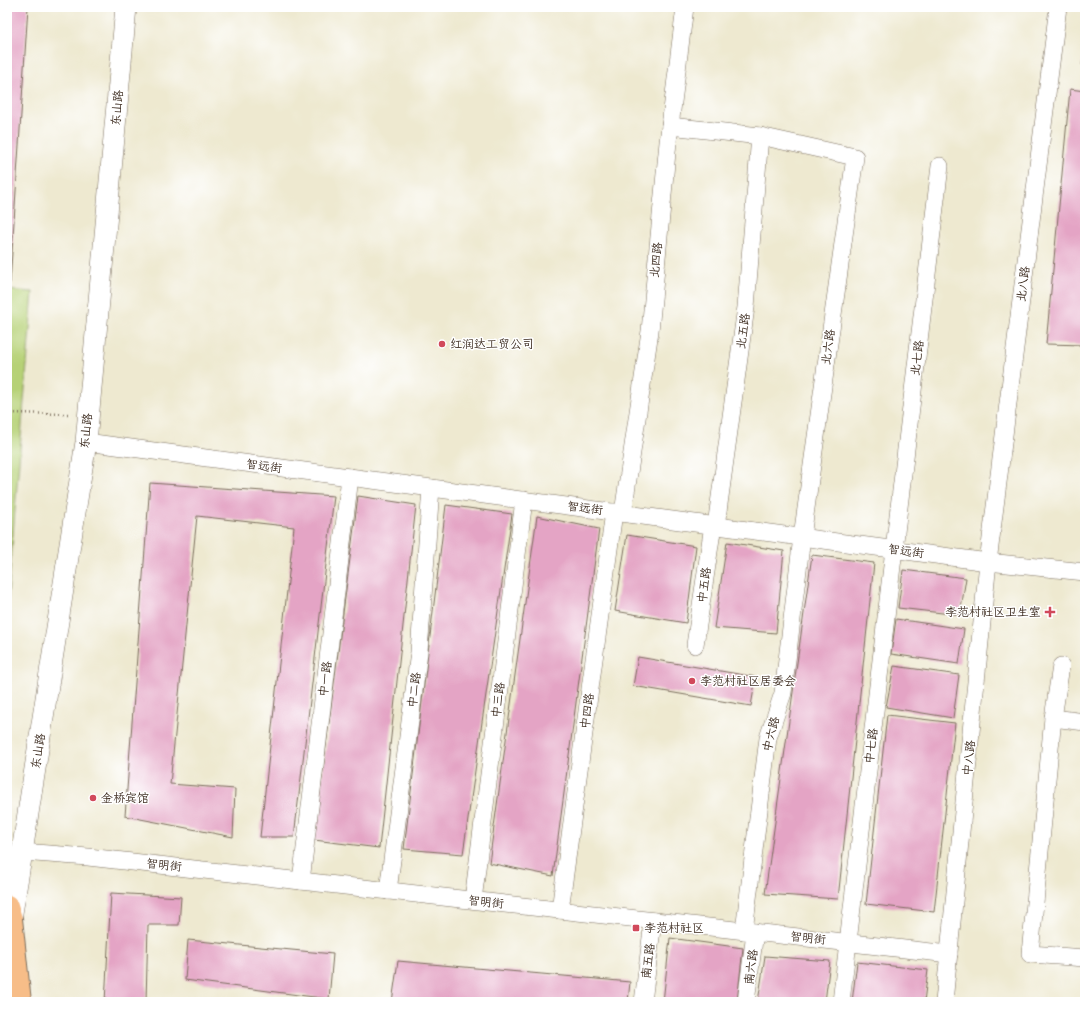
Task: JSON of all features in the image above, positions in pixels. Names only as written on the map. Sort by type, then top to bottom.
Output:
[{"type":"main road","points":[[8,915],[20,1002]]},
{"type":"street","name":"东山路","points":[[8,915],[22,852],[86,442],[126,7]]},
{"type":"street","name":"北四路","points":[[618,513],[650,331],[670,126],[685,7]]},
{"type":"street","name":"北八路","points":[[988,562],[1058,7]]},
{"type":"street","points":[[670,126],[760,136]]},
{"type":"street","name":"北六路","points":[[760,136],[855,157],[802,537]]},
{"type":"street","name":"北五路","points":[[714,526],[746,307],[760,136]]},
{"type":"street","name":"北七路","points":[[894,549],[940,166]]},
{"type":"street","name":"智远街","points":[[86,442],[988,562],[1085,572]]},
{"type":"street","name":"中一路","points":[[301,881],[350,477]]},
{"type":"street","name":"中二路","points":[[388,891],[419,652],[431,488]]},
{"type":"street","name":"中三路","points":[[473,900],[524,500]]},
{"type":"street","name":"中四路","points":[[560,910],[618,513]]},
{"type":"street","name":"中五路","points":[[695,645],[714,526]]},
{"type":"street","name":"中六路","points":[[750,932],[768,738],[783,693],[802,537]]},
{"type":"street","name":"中七路","points":[[841,1002],[894,549]]},
{"type":"street","name":"中八路","points":[[944,1002],[988,562]]},
{"type":"street","points":[[1061,666],[1053,718],[1030,954],[1085,958]]},
{"type":"street","points":[[1053,718],[1085,722]]},
{"type":"street","name":"智明街","points":[[22,852],[88,857],[949,954]]},
{"type":"street","name":"南五路","points":[[643,1002],[653,921]]},
{"type":"street","name":"南六路","points":[[746,1002],[750,932]]},
{"type":"path","points":[[7,413],[88,415]]},
{"type":"green space","points":[[7,290],[33,292],[7,607]]},
{"type":"building","points":[[7,7],[28,7],[10,283],[7,282]]},
{"type":"building","points":[[1085,49],[1085,66],[1082,65]]},
{"type":"building","points":[[1070,89],[1085,91],[1085,345],[1046,344]]},
{"type":"building","points":[[150,483],[334,496],[294,837],[260,837],[294,527],[197,516],[170,784],[235,789],[233,837],[125,816]]},
{"type":"building","points":[[358,496],[416,505],[379,848],[314,840]]},
{"type":"building","points":[[446,505],[512,514],[463,854],[404,849]]},
{"type":"building","points":[[537,516],[599,529],[553,876],[489,863]]},
{"type":"building","points":[[627,535],[696,546],[686,623],[615,611]]},
{"type":"building","points":[[727,542],[784,551],[776,633],[714,628]]},
{"type":"building","points":[[812,555],[874,563],[838,899],[765,894]]},
{"type":"building","points":[[903,570],[966,578],[960,615],[898,608]]},
{"type":"building","points":[[896,619],[964,629],[959,664],[891,654]]},
{"type":"building","points":[[638,657],[756,677],[751,706],[633,686]]},
{"type":"building","points":[[894,666],[959,675],[953,718],[886,707]]},
{"type":"building","points":[[887,715],[955,723],[934,912],[866,904]]},
{"type":"building","points":[[111,893],[181,897],[179,925],[148,925],[146,1002],[105,1002]]},
{"type":"building","points":[[670,938],[743,948],[737,1002],[663,1002]]},
{"type":"building","points":[[188,940],[333,954],[329,999],[185,980]]},
{"type":"building","points":[[765,956],[830,961],[825,1002],[758,1002]]},
{"type":"building","points":[[398,961],[630,982],[628,1002],[392,1002]]},
{"type":"building","points":[[857,962],[928,970],[924,1002],[852,1002]]},
{"type":"place","name":"红润达工贸公司","points":[[442,344]]},
{"type":"place","name":"李范村社区卫生室","points":[[1050,612]]},
{"type":"place","name":"李范村社区居委会","points":[[692,681]]},
{"type":"place","name":"金桥宾馆","points":[[93,798]]},
{"type":"place","name":"李范村社区","points":[[636,928]]}]
